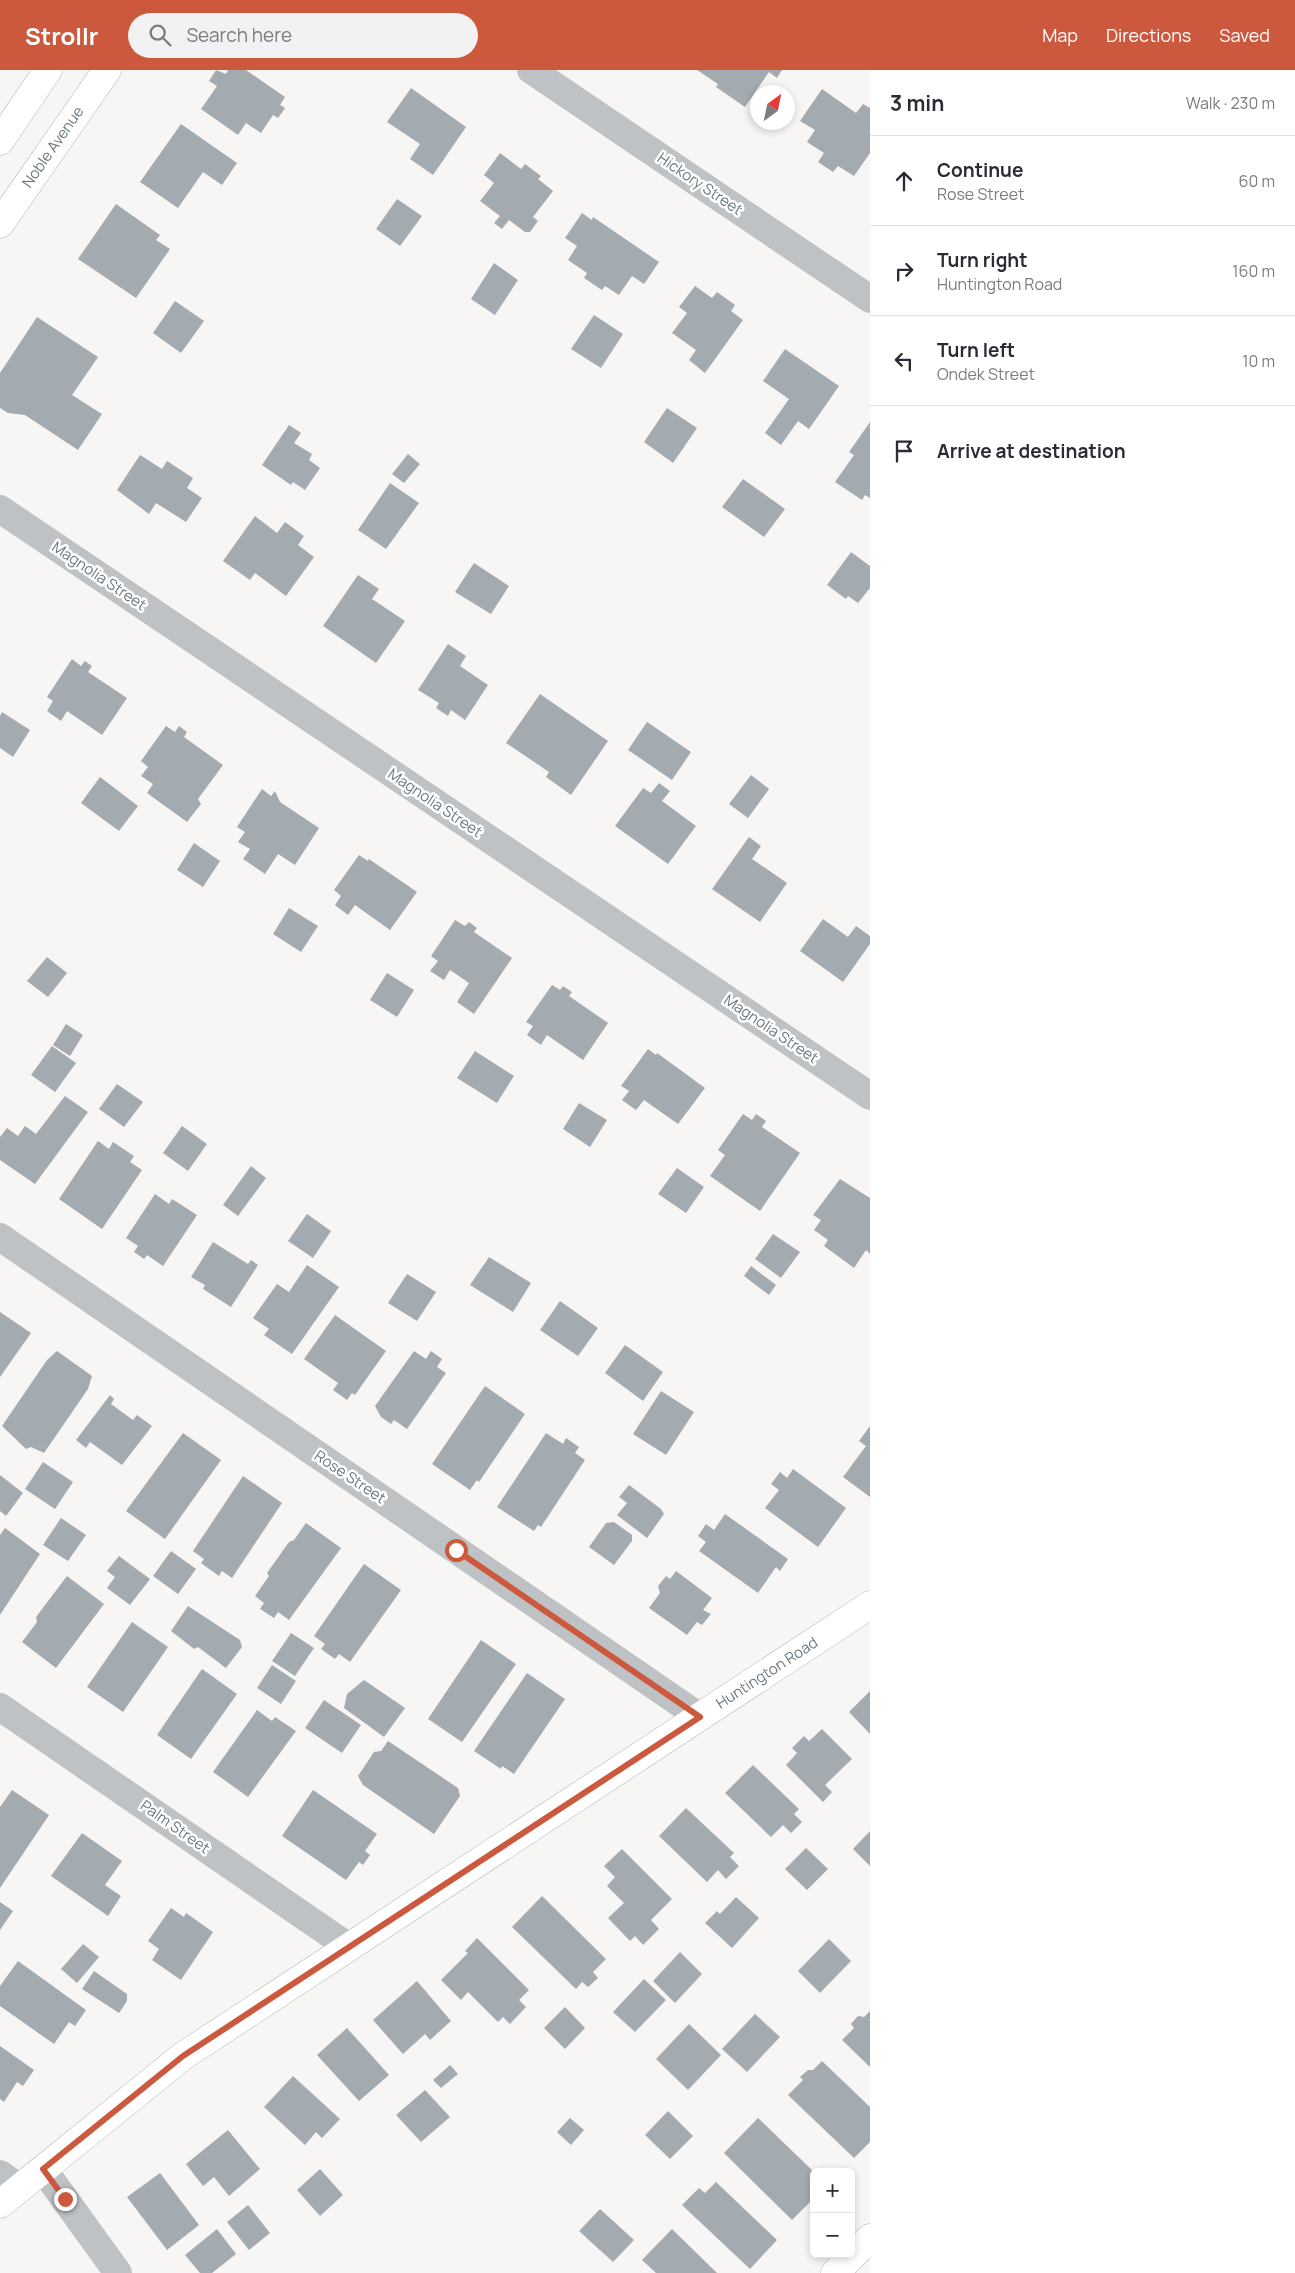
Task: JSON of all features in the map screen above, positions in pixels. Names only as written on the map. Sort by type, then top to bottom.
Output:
[{"type":"main road","points":[[0,141],[48,70]]},
{"type":"main road","name":"Noble Avenue","points":[[0,224],[107,70]]},
{"type":"main road","name":"Huntington Road","points":[[7,2189],[43,2169],[183,2056],[870,1605]]},
{"type":"main road","points":[[835,2273],[870,2238]]},
{"type":"street","name":"Hickory Street","points":[[531,70],[870,299]]},
{"type":"street","name":"Magnolia Street","points":[[0,509],[870,1096]]},
{"type":"street","name":"Rose Street","points":[[0,1237],[700,1717]]},
{"type":"street","name":"Palm Street","points":[[0,1706],[349,1947]]},
{"type":"street","points":[[43,2169],[118,2273]]},
{"type":"building","points":[[216,70],[226,74],[228,70],[246,70],[285,97],[280,105],[285,108],[278,118],[273,115],[261,133],[246,123],[238,135],[201,109],[217,86],[209,81]]},
{"type":"building","points":[[697,70],[782,70],[777,78],[769,72],[760,85],[750,85],[750,100],[745,107],[716,87],[718,84]]},
{"type":"building","points":[[411,88],[466,127],[433,175],[410,159],[420,144],[387,122]]},
{"type":"building","points":[[822,89],[856,113],[863,104],[870,108],[870,153],[854,176],[838,166],[833,172],[818,162],[824,153],[807,142],[815,130],[800,121]]},
{"type":"building","points":[[181,124],[237,163],[222,185],[203,172],[178,208],[140,182]]},
{"type":"building","points":[[500,153],[521,169],[525,164],[541,176],[538,179],[553,191],[533,217],[538,221],[530,232],[525,232],[509,220],[502,229],[494,223],[500,216],[480,201],[494,183],[484,175]]},
{"type":"building","points":[[397,199],[422,216],[400,246],[376,229]]},
{"type":"building","points":[[116,204],[160,235],[156,240],[170,249],[136,298],[78,259]]},
{"type":"building","points":[[582,213],[592,220],[593,217],[659,262],[644,284],[632,276],[619,295],[605,286],[602,290],[584,278],[587,273],[568,260],[577,246],[565,238]]},
{"type":"building","points":[[494,263],[518,280],[495,315],[471,299]]},
{"type":"building","points":[[695,286],[712,298],[717,292],[735,305],[731,311],[743,320],[705,373],[689,360],[696,350],[672,333],[687,313],[679,307]]},
{"type":"building","points":[[175,301],[204,321],[181,353],[153,333]]},
{"type":"building","points":[[594,315],[623,334],[601,368],[571,349]]},
{"type":"building","points":[[37,317],[98,357],[72,395],[102,414],[78,450],[25,415],[8,413],[0,408],[0,373]]},
{"type":"building","points":[[785,349],[839,386],[809,429],[798,421],[781,445],[765,433],[789,399],[763,381]]},
{"type":"building","points":[[667,408],[697,428],[673,463],[644,442]]},
{"type":"building","points":[[870,422],[870,498],[865,495],[862,500],[835,482],[854,455],[849,452]]},
{"type":"building","points":[[289,425],[301,433],[294,443],[312,454],[309,460],[320,468],[305,490],[293,482],[291,485],[262,465]]},
{"type":"building","points":[[408,454],[420,464],[404,483],[392,474]]},
{"type":"building","points":[[140,455],[162,469],[167,461],[193,478],[187,488],[202,498],[186,522],[156,503],[149,514],[117,490]]},
{"type":"building","points":[[743,479],[785,509],[764,537],[722,507]]},
{"type":"building","points":[[390,483],[419,503],[386,549],[358,530]]},
{"type":"building","points":[[255,516],[277,533],[285,522],[304,536],[298,545],[314,557],[286,596],[255,573],[250,580],[223,561]]},
{"type":"building","points":[[851,552],[870,566],[870,588],[858,603],[848,596],[846,599],[827,585]]},
{"type":"building","points":[[474,563],[509,586],[491,614],[455,592]]},
{"type":"building","points":[[358,575],[379,589],[372,599],[405,621],[376,663],[323,626]]},
{"type":"building","points":[[448,644],[466,656],[460,666],[488,685],[465,720],[451,710],[448,716],[436,708],[439,703],[418,690]]},
{"type":"building","points":[[72,659],[81,666],[85,661],[92,666],[88,672],[127,698],[102,735],[67,711],[61,721],[47,711],[53,701],[47,697]]},
{"type":"building","points":[[540,694],[608,741],[571,795],[546,777],[549,772],[506,743]]},
{"type":"building","points":[[2,712],[30,730],[13,757],[0,748],[0,716]]},
{"type":"building","points":[[647,722],[691,752],[672,780],[628,750]]},
{"type":"building","points":[[166,726],[175,732],[179,726],[187,732],[184,737],[223,765],[198,799],[201,804],[187,822],[147,793],[153,784],[141,776],[148,767],[141,761]]},
{"type":"building","points":[[751,775],[769,789],[748,818],[729,804]]},
{"type":"building","points":[[100,777],[138,806],[119,831],[81,803]]},
{"type":"building","points":[[659,783],[670,791],[662,801],[696,826],[668,864],[615,826],[643,788],[651,793]]},
{"type":"building","points":[[262,789],[271,796],[275,791],[280,802],[319,828],[295,865],[278,854],[265,874],[243,859],[250,849],[238,842],[245,832],[237,827]]},
{"type":"building","points":[[749,837],[761,846],[752,859],[787,883],[760,922],[712,889]]},
{"type":"building","points":[[194,843],[220,861],[203,887],[177,870]]},
{"type":"building","points":[[359,855],[368,861],[369,859],[417,892],[390,930],[355,905],[348,915],[335,905],[341,896],[334,890]]},
{"type":"building","points":[[289,908],[318,926],[301,952],[273,934]]},
{"type":"building","points":[[823,919],[848,937],[856,926],[870,936],[870,944],[843,982],[800,951]]},
{"type":"building","points":[[455,920],[465,926],[469,922],[477,928],[474,932],[512,958],[474,1014],[457,1002],[469,983],[450,970],[444,980],[430,971],[438,961],[431,956]]},
{"type":"building","points":[[47,957],[67,973],[48,997],[27,981]]},
{"type":"building","points":[[387,973],[414,990],[397,1017],[370,1000]]},
{"type":"building","points":[[552,985],[560,990],[563,986],[572,992],[569,996],[608,1023],[583,1060],[547,1035],[541,1045],[527,1035],[533,1026],[526,1022]]},
{"type":"building","points":[[66,1024],[83,1035],[70,1056],[53,1045]]},
{"type":"building","points":[[52,1046],[76,1063],[55,1092],[31,1075]]},
{"type":"building","points":[[648,1049],[656,1055],[657,1053],[705,1088],[678,1124],[644,1100],[636,1110],[622,1100],[629,1091],[621,1086]]},
{"type":"building","points":[[475,1051],[514,1076],[497,1103],[457,1078]]},
{"type":"building","points":[[117,1084],[143,1102],[124,1127],[99,1109]]},
{"type":"building","points":[[65,1096],[88,1112],[35,1184],[0,1160],[0,1137],[7,1128],[18,1136],[25,1126],[36,1134]]},
{"type":"building","points":[[579,1103],[607,1120],[590,1147],[563,1129]]},
{"type":"building","points":[[743,1114],[752,1120],[756,1114],[766,1121],[762,1127],[800,1153],[760,1211],[710,1176],[725,1155],[718,1150]]},
{"type":"building","points":[[182,1126],[207,1144],[188,1171],[163,1153]]},
{"type":"building","points":[[98,1141],[109,1149],[113,1142],[134,1156],[130,1162],[142,1170],[102,1229],[59,1199]]},
{"type":"building","points":[[251,1166],[266,1178],[238,1216],[223,1205]]},
{"type":"building","points":[[677,1168],[704,1187],[686,1213],[658,1194]]},
{"type":"building","points":[[840,1179],[870,1198],[870,1254],[866,1250],[854,1268],[824,1246],[828,1240],[814,1230],[821,1220],[813,1215]]},
{"type":"building","points":[[155,1194],[169,1204],[172,1199],[197,1215],[163,1266],[147,1255],[144,1259],[134,1252],[138,1246],[126,1238]]},
{"type":"building","points":[[307,1214],[331,1231],[313,1258],[288,1241]]},
{"type":"building","points":[[773,1234],[800,1252],[781,1278],[755,1259]]},
{"type":"building","points":[[213,1242],[248,1264],[251,1260],[258,1265],[231,1307],[203,1289],[205,1285],[191,1277]]},
{"type":"building","points":[[489,1257],[531,1283],[513,1312],[470,1285]]},
{"type":"building","points":[[307,1265],[339,1287],[292,1354],[264,1335],[269,1329],[253,1318],[277,1284],[289,1292]]},
{"type":"building","points":[[751,1266],[776,1285],[769,1295],[744,1276]]},
{"type":"building","points":[[407,1274],[436,1292],[417,1321],[388,1303]]},
{"type":"building","points":[[560,1301],[598,1328],[578,1356],[540,1330]]},
{"type":"building","points":[[0,1312],[31,1333],[0,1377]]},
{"type":"building","points":[[335,1315],[386,1351],[355,1395],[352,1393],[347,1400],[333,1390],[338,1383],[304,1359]]},
{"type":"building","points":[[625,1345],[663,1372],[643,1401],[605,1373]]},
{"type":"building","points":[[57,1351],[92,1376],[88,1389],[44,1453],[31,1447],[26,1449],[2,1426],[47,1360]]},
{"type":"building","points":[[414,1351],[426,1359],[431,1351],[442,1359],[437,1367],[446,1373],[407,1429],[394,1420],[391,1424],[381,1417],[375,1406]]},
{"type":"building","points":[[485,1386],[525,1414],[479,1482],[477,1480],[470,1490],[432,1464]]},
{"type":"building","points":[[661,1391],[694,1412],[666,1455],[633,1434]]},
{"type":"building","points":[[110,1395],[114,1399],[111,1404],[133,1420],[137,1415],[152,1426],[122,1465],[90,1442],[86,1448],[76,1440]]},
{"type":"building","points":[[870,1426],[870,1497],[843,1477],[866,1446],[859,1441]]},
{"type":"building","points":[[183,1433],[221,1460],[165,1539],[126,1511]]},
{"type":"building","points":[[546,1433],[563,1444],[566,1438],[579,1447],[575,1453],[585,1460],[541,1527],[538,1525],[534,1531],[497,1507]]},
{"type":"building","points":[[43,1462],[73,1482],[55,1509],[25,1489]]},
{"type":"building","points":[[793,1469],[846,1508],[818,1547],[765,1508],[779,1490],[771,1484],[780,1472],[787,1478]]},
{"type":"building","points":[[0,1475],[23,1493],[6,1516],[0,1511]]},
{"type":"building","points":[[243,1476],[282,1503],[232,1578],[222,1571],[219,1576],[201,1563],[204,1559],[193,1551]]},
{"type":"building","points":[[629,1485],[661,1509],[664,1514],[647,1538],[617,1515],[627,1503],[619,1497]]},
{"type":"building","points":[[725,1514],[788,1559],[780,1571],[776,1567],[758,1593],[699,1551],[706,1542],[698,1536],[706,1524],[714,1530]]},
{"type":"building","points":[[61,1518],[86,1535],[68,1561],[43,1545]]},
{"type":"building","points":[[614,1522],[632,1535],[632,1541],[614,1565],[589,1547],[606,1523]]},
{"type":"building","points":[[306,1523],[341,1548],[289,1620],[278,1612],[274,1618],[260,1609],[264,1603],[255,1596],[269,1576],[267,1573],[289,1542],[294,1540]]},
{"type":"building","points":[[5,1528],[40,1554],[0,1615],[0,1535]]},
{"type":"building","points":[[171,1551],[196,1569],[178,1594],[153,1576]]},
{"type":"building","points":[[119,1556],[150,1579],[130,1605],[107,1588],[115,1577],[107,1571]]},
{"type":"building","points":[[364,1564],[401,1590],[350,1662],[339,1654],[335,1659],[321,1649],[325,1644],[314,1636]]},
{"type":"building","points":[[676,1571],[712,1598],[703,1610],[711,1614],[702,1625],[697,1622],[687,1635],[649,1608],[660,1593],[658,1586],[666,1576],[670,1579]]},
{"type":"building","points":[[67,1576],[104,1604],[56,1668],[22,1642],[37,1622],[36,1617]]},
{"type":"building","points":[[188,1606],[240,1640],[242,1647],[226,1668],[198,1647],[194,1649],[171,1631]]},
{"type":"building","points":[[132,1622],[168,1647],[123,1712],[87,1687]]},
{"type":"building","points":[[291,1633],[314,1648],[295,1676],[272,1661]]},
{"type":"building","points":[[481,1640],[516,1664],[462,1742],[428,1719]]},
{"type":"building","points":[[272,1665],[296,1681],[281,1704],[257,1688]]},
{"type":"building","points":[[202,1669],[237,1694],[191,1759],[157,1735]]},
{"type":"building","points":[[527,1673],[565,1699],[514,1774],[502,1766],[501,1769],[474,1751]]},
{"type":"building","points":[[364,1680],[405,1708],[384,1737],[344,1708],[347,1694]]},
{"type":"building","points":[[870,1691],[870,1734],[849,1712]]},
{"type":"building","points":[[324,1700],[361,1725],[342,1753],[305,1728]]},
{"type":"building","points":[[257,1710],[272,1721],[275,1717],[296,1731],[248,1797],[213,1772]]},
{"type":"building","points":[[822,1729],[852,1759],[825,1785],[832,1792],[823,1802],[786,1765],[797,1753],[792,1748],[804,1736],[809,1741]]},
{"type":"building","points":[[388,1741],[458,1788],[460,1796],[434,1834],[363,1785],[358,1776],[374,1752],[381,1751]]},
{"type":"building","points":[[753,1765],[799,1809],[794,1814],[802,1822],[791,1833],[783,1825],[771,1837],[725,1793]]},
{"type":"building","points":[[12,1790],[49,1815],[0,1888],[0,1807]]},
{"type":"building","points":[[313,1790],[377,1834],[365,1851],[370,1855],[363,1865],[359,1862],[346,1880],[282,1836]]},
{"type":"building","points":[[686,1808],[734,1853],[730,1857],[739,1866],[726,1879],[718,1870],[707,1882],[659,1836]]},
{"type":"building","points":[[870,1831],[870,1866],[853,1849]]},
{"type":"building","points":[[82,1833],[122,1861],[105,1885],[121,1896],[108,1916],[51,1876]]},
{"type":"building","points":[[806,1848],[828,1869],[807,1890],[785,1869]]},
{"type":"building","points":[[622,1849],[672,1899],[651,1920],[659,1929],[643,1945],[635,1936],[630,1941],[608,1918],[624,1903],[607,1886],[615,1877],[604,1866]]},
{"type":"building","points":[[542,1896],[606,1959],[593,1972],[598,1978],[588,1987],[582,1982],[576,1989],[512,1927]]},
{"type":"building","points":[[736,1897],[759,1918],[732,1948],[705,1923],[717,1911],[720,1914]]},
{"type":"building","points":[[0,1902],[13,1911],[0,1930]]},
{"type":"building","points":[[171,1908],[184,1917],[186,1913],[213,1932],[181,1980],[152,1960],[159,1949],[148,1941]]},
{"type":"building","points":[[477,1938],[529,1990],[519,2000],[526,2007],[510,2024],[503,2017],[498,2022],[468,1992],[461,2000],[441,1980],[468,1953],[465,1951]]},
{"type":"building","points":[[829,1939],[851,1961],[820,1993],[798,1971]]},
{"type":"building","points":[[83,1944],[99,1957],[77,1983],[61,1969]]},
{"type":"building","points":[[680,1952],[702,1974],[675,2003],[653,1981]]},
{"type":"building","points":[[18,1961],[86,2010],[75,2026],[69,2022],[54,2044],[0,2006],[0,1986]]},
{"type":"building","points":[[94,1971],[127,1994],[127,2001],[119,2013],[82,1989]]},
{"type":"building","points":[[644,1979],[666,2000],[635,2032],[613,2012]]},
{"type":"building","points":[[417,1981],[451,2021],[430,2040],[425,2034],[403,2054],[373,2020]]},
{"type":"building","points":[[565,2007],[585,2028],[565,2049],[544,2028]]},
{"type":"building","points":[[870,2011],[870,2067],[842,2040],[854,2028],[851,2024],[858,2016],[864,2017]]},
{"type":"building","points":[[755,2014],[780,2037],[747,2072],[722,2049]]},
{"type":"building","points":[[689,2024],[721,2055],[688,2090],[656,2059]]},
{"type":"building","points":[[347,2028],[389,2075],[359,2101],[317,2055]]},
{"type":"building","points":[[0,2046],[34,2070],[23,2086],[17,2082],[4,2102],[0,2099]]},
{"type":"building","points":[[822,2061],[870,2107],[870,2142],[854,2158],[788,2095],[803,2080],[800,2077],[808,2070],[813,2070]]},
{"type":"building","points":[[450,2065],[458,2074],[441,2088],[433,2080]]},
{"type":"building","points":[[293,2076],[340,2119],[322,2138],[316,2132],[305,2145],[264,2107]]},
{"type":"building","points":[[425,2090],[450,2117],[421,2142],[396,2115]]},
{"type":"building","points":[[668,2111],[693,2136],[670,2159],[645,2135]]},
{"type":"building","points":[[570,2118],[584,2130],[571,2145],[557,2132]]},
{"type":"building","points":[[758,2118],[810,2168],[810,2202],[792,2220],[724,2153]]},
{"type":"building","points":[[228,2130],[260,2169],[229,2196],[214,2177],[203,2186],[186,2164]]},
{"type":"building","points":[[320,2169],[343,2195],[320,2216],[297,2190]]},
{"type":"building","points":[[160,2173],[199,2225],[167,2250],[127,2197]]},
{"type":"building","points":[[716,2182],[777,2240],[750,2269],[682,2205],[699,2188],[705,2193]]},
{"type":"building","points":[[248,2205],[270,2233],[249,2250],[227,2222]]},
{"type":"building","points":[[600,2209],[634,2240],[613,2262],[579,2231]]},
{"type":"building","points":[[217,2229],[236,2254],[212,2273],[200,2273],[185,2255]]},
{"type":"building","points":[[672,2229],[717,2273],[656,2273],[642,2260]]},
{"type":"route","points":[[65,2199],[43,2169],[183,2056],[700,1717],[456,1550]]}]
